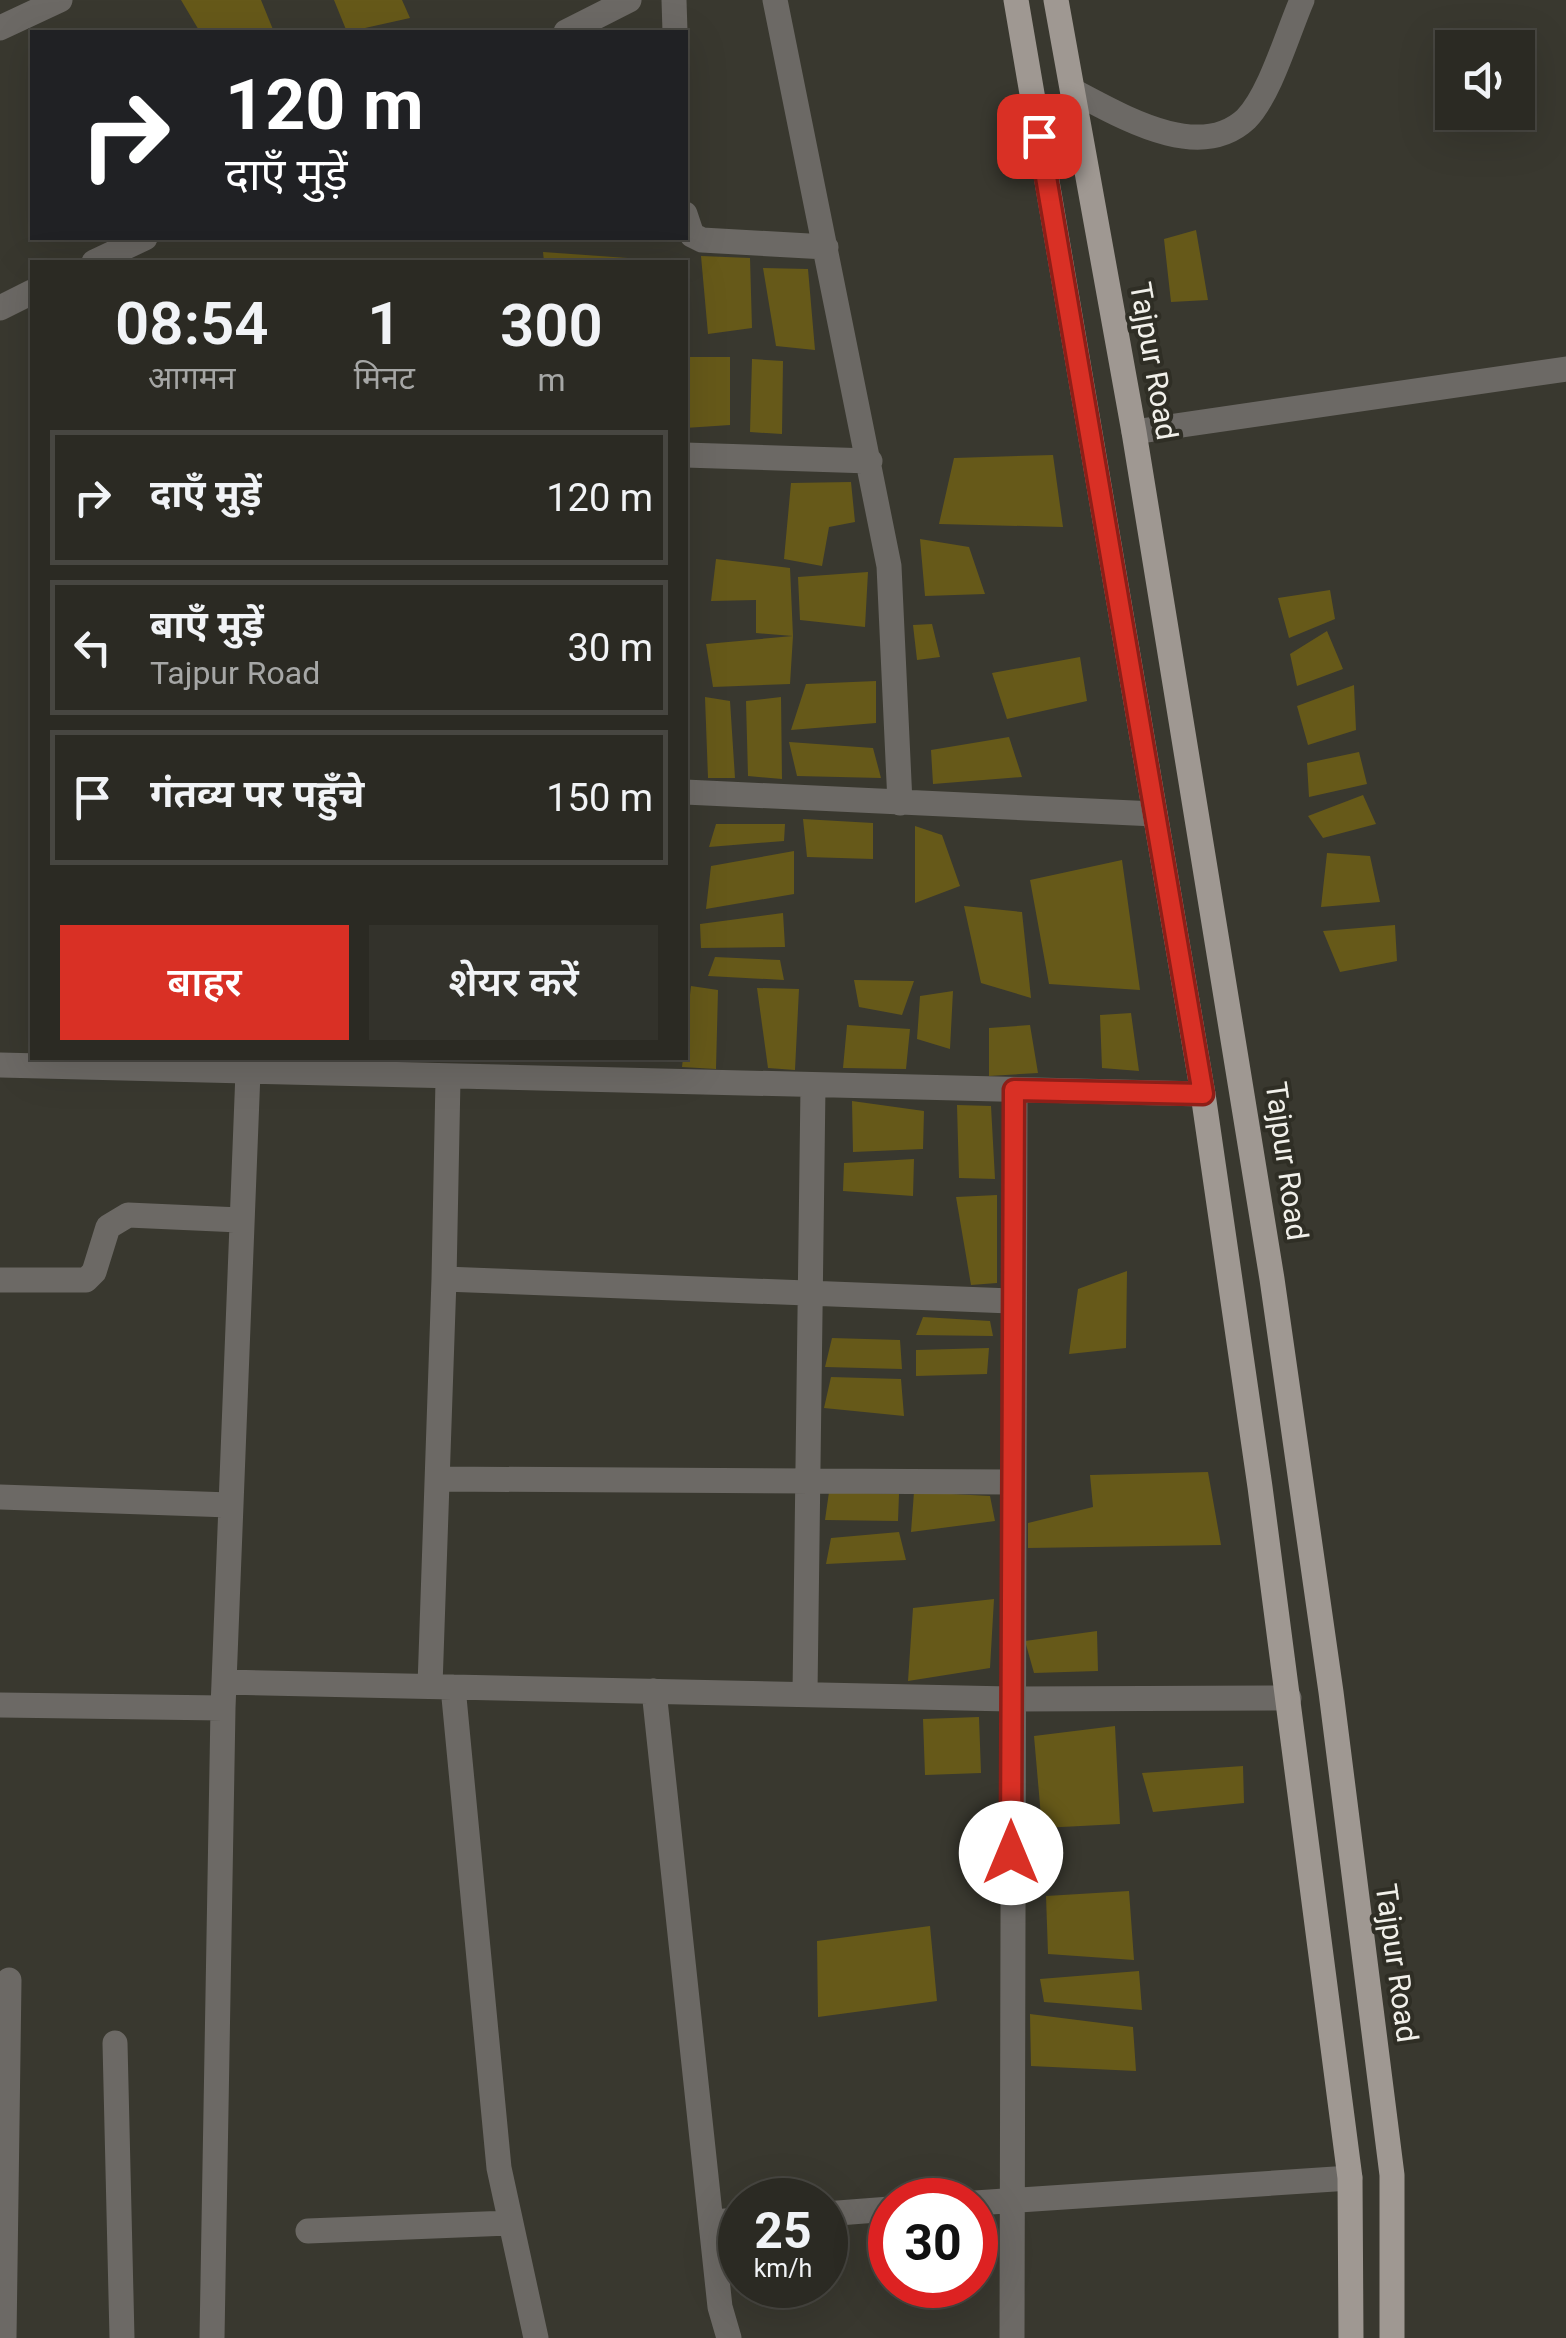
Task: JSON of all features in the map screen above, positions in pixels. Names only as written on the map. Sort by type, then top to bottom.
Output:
[{"type":"main road","points":[[1016,0],[1203,1094],[1290,1698],[1350,2178],[1351,2338]]},
{"type":"main road","name":"Tajpur Road","points":[[1056,0],[1134,432],[1256,1169],[1331,1692],[1392,2175],[1392,2338]]},
{"type":"main road","points":[[1215,1175],[1256,1169]]},
{"type":"street","points":[[0,28],[60,0]]},
{"type":"street","points":[[570,30],[629,0]]},
{"type":"street","points":[[674,0],[675,30]]},
{"type":"street","points":[[775,0],[890,566],[900,803]]},
{"type":"street","points":[[1073,91],[1148,130],[1190,135],[1227,130],[1245,120],[1259,100],[1302,0]]},
{"type":"street","points":[[688,223],[692,235],[702,240],[826,247]]},
{"type":"street","points":[[98,260],[142,240]]},
{"type":"street","points":[[0,308],[30,293]]},
{"type":"street","points":[[1134,432],[1566,369]]},
{"type":"street","points":[[688,455],[870,461]]},
{"type":"street","points":[[688,792],[1155,814]]},
{"type":"street","points":[[0,1065],[448,1079],[1203,1094]]},
{"type":"street","points":[[212,2338],[223,1695],[248,1072]]},
{"type":"street","points":[[448,1079],[438,1479],[442,1686],[497,2148],[508,2223],[536,2338]]},
{"type":"street","points":[[805,1694],[813,1086]]},
{"type":"street","points":[[1012,2338],[1010,1699],[1014,1090]]},
{"type":"street","points":[[0,1280],[86,1280],[94,1272],[108,1227],[128,1214],[240,1220]]},
{"type":"street","points":[[444,1278],[1011,1302]]},
{"type":"street","points":[[438,1479],[1011,1482]]},
{"type":"street","points":[[0,1497],[230,1505]]},
{"type":"street","points":[[0,1705],[442,1686],[1010,1699],[1290,1698]]},
{"type":"street","points":[[654,1690],[720,2307],[729,2338]]},
{"type":"street","points":[[4,2338],[9,1980]]},
{"type":"street","points":[[115,2043],[122,2338]]},
{"type":"street","points":[[998,2201],[1350,2178]]},
{"type":"street","points":[[711,2222],[718,2222]]},
{"type":"street","points":[[308,2231],[508,2223]]},
{"type":"building","points":[[181,0],[261,0],[273,30],[199,30]]},
{"type":"building","points":[[334,0],[402,0],[410,18],[356,30],[346,30]]},
{"type":"building","points":[[1196,230],[1208,300],[1171,302],[1164,239]]},
{"type":"building","points":[[543,252],[628,260],[544,260]]},
{"type":"building","points":[[701,256],[750,258],[752,328],[708,334]]},
{"type":"building","points":[[763,268],[808,269],[815,350],[776,346]]},
{"type":"building","points":[[688,357],[730,357],[730,425],[688,428]]},
{"type":"building","points":[[752,359],[783,361],[782,434],[750,432]]},
{"type":"building","points":[[1053,455],[1063,527],[939,524],[954,458]]},
{"type":"building","points":[[851,482],[855,522],[829,527],[822,566],[784,559],[791,483]]},
{"type":"building","points":[[920,539],[969,547],[985,594],[925,596]]},
{"type":"building","points":[[716,559],[790,568],[793,636],[756,633],[756,600],[711,601]]},
{"type":"building","points":[[868,572],[865,627],[800,620],[798,577]]},
{"type":"building","points":[[1330,590],[1335,619],[1289,638],[1278,598]]},
{"type":"building","points":[[932,624],[940,657],[917,660],[913,625]]},
{"type":"building","points":[[1327,631],[1343,669],[1297,686],[1290,654]]},
{"type":"building","points":[[793,636],[790,684],[713,687],[706,644]]},
{"type":"building","points":[[1080,657],[1087,701],[1007,719],[992,673]]},
{"type":"building","points":[[876,681],[876,723],[791,730],[806,684]]},
{"type":"building","points":[[1354,685],[1356,730],[1308,745],[1297,706]]},
{"type":"building","points":[[705,697],[730,701],[735,778],[708,778]]},
{"type":"building","points":[[781,697],[782,779],[748,776],[746,701]]},
{"type":"building","points":[[1009,737],[1022,777],[933,784],[931,750]]},
{"type":"building","points":[[789,742],[873,748],[881,778],[797,776]]},
{"type":"building","points":[[1359,752],[1367,784],[1309,797],[1307,763]]},
{"type":"building","points":[[1363,795],[1376,824],[1323,838],[1308,816]]},
{"type":"building","points":[[803,819],[873,823],[873,859],[807,857]]},
{"type":"building","points":[[716,824],[785,824],[784,841],[709,847]]},
{"type":"building","points":[[915,826],[942,835],[960,886],[915,903]]},
{"type":"building","points":[[794,851],[794,894],[706,909],[711,866]]},
{"type":"building","points":[[1327,853],[1370,856],[1380,902],[1321,907]]},
{"type":"building","points":[[1122,860],[1140,990],[1049,984],[1030,880]]},
{"type":"building","points":[[964,906],[1022,912],[1031,998],[981,983]]},
{"type":"building","points":[[783,913],[785,947],[701,948],[700,924]]},
{"type":"building","points":[[1395,925],[1397,961],[1340,972],[1323,931]]},
{"type":"building","points":[[715,957],[780,960],[784,980],[708,976]]},
{"type":"building","points":[[854,980],[914,981],[902,1015],[859,1007]]},
{"type":"building","points":[[691,986],[718,990],[716,1069],[682,1067],[683,1060],[688,1060]]},
{"type":"building","points":[[757,988],[799,989],[795,1070],[768,1068]]},
{"type":"building","points":[[953,991],[950,1049],[917,1039],[920,996]]},
{"type":"building","points":[[1131,1013],[1139,1071],[1102,1068],[1100,1015]]},
{"type":"building","points":[[847,1025],[910,1029],[906,1069],[843,1068]]},
{"type":"building","points":[[1030,1025],[1038,1073],[989,1076],[989,1028]]},
{"type":"building","points":[[852,1101],[924,1111],[923,1149],[853,1152]]},
{"type":"building","points":[[957,1105],[991,1106],[995,1179],[959,1178]]},
{"type":"building","points":[[914,1159],[913,1196],[843,1191],[844,1163]]},
{"type":"building","points":[[997,1195],[997,1283],[971,1285],[956,1197]]},
{"type":"building","points":[[1127,1271],[1126,1348],[1069,1354],[1078,1289]]},
{"type":"building","points":[[923,1317],[990,1321],[993,1336],[916,1335]]},
{"type":"building","points":[[832,1338],[900,1340],[902,1369],[825,1367]]},
{"type":"building","points":[[989,1348],[987,1374],[916,1376],[916,1350]]},
{"type":"building","points":[[831,1377],[901,1379],[904,1416],[824,1408]]},
{"type":"building","points":[[1208,1472],[1221,1545],[1028,1548],[1028,1523],[1093,1507],[1090,1475]]},
{"type":"building","points":[[829,1492],[899,1494],[898,1521],[825,1520]]},
{"type":"building","points":[[914,1492],[990,1496],[995,1521],[911,1532]]},
{"type":"building","points":[[899,1532],[906,1560],[826,1564],[831,1538]]},
{"type":"building","points":[[994,1599],[990,1668],[908,1681],[913,1608]]},
{"type":"building","points":[[1097,1631],[1098,1671],[1034,1673],[1025,1641]]},
{"type":"building","points":[[979,1717],[981,1773],[925,1775],[923,1719]]},
{"type":"building","points":[[1115,1726],[1120,1824],[1042,1828],[1034,1736]]},
{"type":"building","points":[[1243,1766],[1244,1803],[1153,1812],[1142,1773]]},
{"type":"building","points":[[1129,1891],[1134,1960],[1048,1954],[1046,1896]]},
{"type":"building","points":[[930,1926],[937,2001],[818,2017],[817,1941]]},
{"type":"building","points":[[1139,1971],[1142,2010],[1044,2002],[1040,1979]]},
{"type":"building","points":[[1030,2014],[1133,2027],[1136,2071],[1031,2066]]},
{"type":"route","points":[[1011,1853],[1014,1090],[1203,1094],[1094,439],[1039,136]]}]
